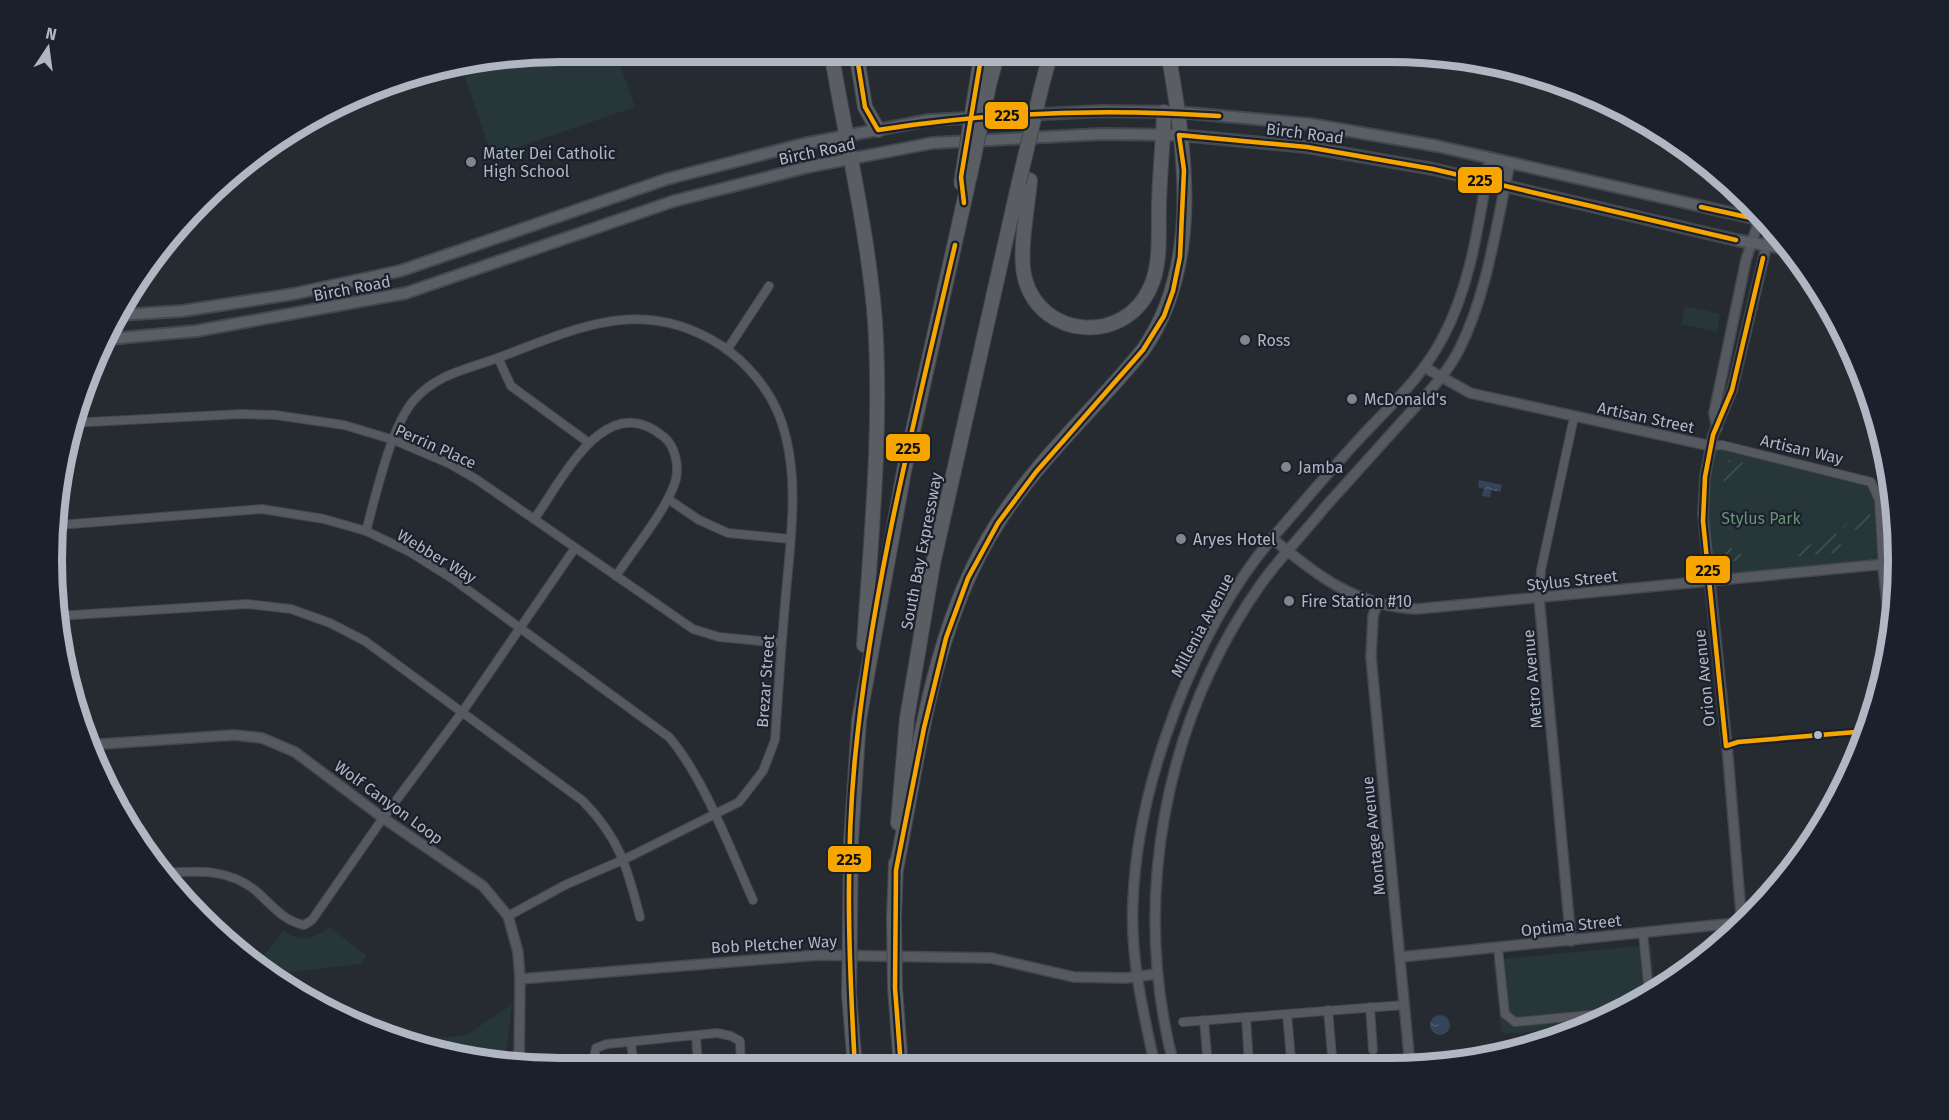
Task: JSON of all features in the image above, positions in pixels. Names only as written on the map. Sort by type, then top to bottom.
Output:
[{"type":"highway","points":[[833,62],[868,258],[878,380],[877,469],[859,720]]},
{"type":"highway","points":[[858,62],[865,106],[878,130]]},
{"type":"highway","points":[[982,62],[983,84]]},
{"type":"highway","points":[[983,84],[993,62]]},
{"type":"highway","name":"South Bay Expressway","points":[[900,1058],[895,988],[894,918],[903,748],[926,603],[1025,181],[1041,89],[1048,62]]},
{"type":"highway","points":[[896,870],[931,694],[952,618],[968,578],[1009,505],[1143,350],[1169,304],[1181,246],[1184,170],[1170,62]]},
{"type":"highway","name":"South Bay Expressway","points":[[854,1058],[849,994],[851,830],[859,720],[904,471],[964,203],[965,184],[983,84]]},
{"type":"highway","points":[[1025,181],[1023,263],[1031,294],[1046,313],[1065,324],[1088,329],[1110,325],[1131,314],[1142,303],[1155,275],[1164,112]]},
{"type":"main road","name":"Birch Road","points":[[126,315],[182,311],[288,295],[400,271],[667,179],[845,136],[939,120],[1101,111],[1178,112],[1310,124],[1437,146],[1750,217]]},
{"type":"main road","name":"Birch Road","points":[[114,339],[196,331],[406,293],[674,201],[849,159],[932,143],[1102,134],[1179,135],[1306,147],[1433,168],[1777,248]]},
{"type":"street","name":"Millenia Avenue","points":[[1153,1058],[1136,977],[1133,902],[1141,820],[1157,764],[1200,655],[1232,596],[1272,538],[1424,367],[1444,337],[1462,290],[1475,243],[1490,158]]},
{"type":"street","name":"Millenia Avenue","points":[[1172,1058],[1156,974],[1155,867],[1163,815],[1174,769],[1201,695],[1232,632],[1260,585],[1441,377],[1460,348],[1479,298],[1510,163]]},
{"type":"street","name":"Orion Avenue","points":[[1717,428],[1714,413],[1752,243],[1759,226]]},
{"type":"street","name":"Orion Avenue","points":[[1742,911],[1702,515],[1704,477],[1711,446],[1732,390],[1768,237]]},
{"type":"street","points":[[727,350],[769,286]]},
{"type":"street","name":"Brezar Street","points":[[366,531],[402,417],[427,387],[460,369],[498,358],[588,324],[623,318],[659,320],[688,327],[727,350],[760,383],[780,417],[791,456],[790,539],[775,740],[763,771],[739,802],[625,859],[565,885],[508,916]]},
{"type":"street","points":[[498,358],[511,386],[589,443]]},
{"type":"street","points":[[1424,367],[1470,393],[1574,417]]},
{"type":"street","name":"Perrin Place","points":[[81,422],[241,414],[275,415],[344,425],[394,440],[450,464],[535,518],[693,629],[719,637],[781,643]]},
{"type":"street","name":"Artisan Street","points":[[1574,417],[1711,446]]},
{"type":"street","name":"Metro Avenue","points":[[1571,941],[1539,598],[1541,570],[1574,417]]},
{"type":"street","points":[[535,518],[589,443],[619,422],[640,422],[653,428],[667,440],[678,467],[668,498],[616,576]]},
{"type":"street","name":"Artisan Way","points":[[1711,446],[1722,446],[1871,482],[1880,500],[1883,566]]},
{"type":"street","points":[[668,498],[699,520],[728,533],[790,539]]},
{"type":"street","name":"Webber Way","points":[[63,525],[262,509],[324,519],[366,531],[431,565],[669,737],[681,752],[714,816],[753,900]]},
{"type":"street","name":"Stylus Street","points":[[1272,538],[1321,579],[1377,605],[1433,609],[1888,565]]},
{"type":"street","points":[[172,872],[206,870],[229,875],[254,889],[292,923],[304,925],[312,920],[383,818],[521,629],[575,548]]},
{"type":"street","points":[[1883,566],[1886,595]]},
{"type":"street","points":[[65,615],[247,604],[291,609],[355,634],[583,801],[608,829],[625,859],[640,917]]},
{"type":"street","name":"Montage Avenue","points":[[1377,605],[1373,616],[1371,657],[1409,1057]]},
{"type":"street","name":"Wolf Canyon Loop","points":[[97,744],[234,735],[261,738],[295,752],[383,818],[483,886],[508,916],[518,952],[519,1056]]},
{"type":"street","points":[[1157,764],[1174,769]]},
{"type":"street","name":"Optima Street","points":[[1400,957],[1728,925]]},
{"type":"street","points":[[1643,933],[1648,985]]},
{"type":"street","points":[[1498,948],[1505,1014],[1515,1023],[1593,1015]]},
{"type":"street","name":"Bob Pletcher Way","points":[[520,979],[818,955],[991,958],[1074,977],[1136,977],[1156,974]]},
{"type":"street","points":[[1183,1022],[1404,1005]]},
{"type":"street","points":[[1370,1007],[1373,1050]]},
{"type":"street","points":[[1328,1010],[1332,1055]]},
{"type":"street","points":[[1287,1014],[1291,1058]]},
{"type":"street","points":[[1246,1017],[1249,1058]]},
{"type":"street","points":[[1204,1020],[1207,1058]]},
{"type":"street","points":[[594,1058],[596,1048],[607,1044],[665,1036],[717,1033],[740,1041],[741,1058]]},
{"type":"street","points":[[696,1036],[697,1058]]},
{"type":"street","points":[[631,1042],[633,1058]]},
{"type":"green space","points":[[619,62],[635,107],[492,156],[465,77],[498,66],[527,63]]},
{"type":"green space","points":[[1685,306],[1720,314],[1717,332],[1681,324]]},
{"type":"green space","name":"Stylus Park","points":[[1711,446],[1871,485],[1876,492],[1883,566],[1709,581],[1703,515]]},
{"type":"green space","points":[[1729,460],[1746,464],[1745,469],[1736,473],[1726,484],[1724,481]]},
{"type":"green space","points":[[1724,509],[1732,511],[1734,528],[1729,530]]},
{"type":"green space","points":[[1870,511],[1871,523],[1842,535],[1840,532],[1845,525]]},
{"type":"green space","points":[[1835,531],[1844,552],[1788,557]]},
{"type":"green space","points":[[1727,543],[1735,552],[1749,558],[1749,561],[1728,561],[1724,557],[1723,544]]},
{"type":"green space","points":[[329,927],[367,956],[360,964],[281,973],[262,958],[283,931],[301,938],[317,935]]},
{"type":"green space","points":[[1651,945],[1654,982],[1609,1007],[1556,1029],[1505,1034],[1501,1031],[1493,960]]},
{"type":"green space","points":[[512,1004],[506,1055],[463,1049],[423,1040],[467,1035]]},
{"type":"water","points":[[1479,480],[1502,485],[1500,492],[1491,490],[1490,497],[1482,496],[1484,489],[1478,487]]},
{"type":"water","points":[[1440,1015],[1447,1018],[1450,1025],[1447,1032],[1440,1035],[1433,1032],[1430,1025],[1433,1018]]},
{"type":"transit line","name":"225","points":[[858,62],[865,107],[878,130],[963,119],[1048,113],[1133,112],[1219,116]]},
{"type":"transit line","name":"225","points":[[964,203],[961,177],[980,62]]},
{"type":"transit line","name":"225","points":[[900,1058],[895,988],[896,870],[924,728],[946,638],[968,578],[998,523],[1036,472],[1143,350],[1164,316],[1173,291],[1180,257],[1184,170],[1179,135],[1307,147],[1433,169],[1736,240]]},
{"type":"transit line","name":"225","points":[[1701,207],[1751,218]]},
{"type":"transit line","name":"225","points":[[855,1058],[849,874],[855,758],[863,693],[872,628],[897,500],[955,245]]},
{"type":"transit line","name":"225","points":[[1763,258],[1732,390],[1713,435],[1705,477],[1703,521],[1726,746],[1738,742],[1857,732]]},
{"type":"place","name":"Mater Dei Catholic High School","points":[[471,162]]},
{"type":"place","name":"Ross","points":[[1245,340]]},
{"type":"place","name":"McDonald's","points":[[1352,399]]},
{"type":"place","name":"Jamba","points":[[1286,467]]},
{"type":"place","name":"Aryes Hotel","points":[[1181,539]]},
{"type":"place","name":"Fire Station #10","points":[[1289,601]]}]
